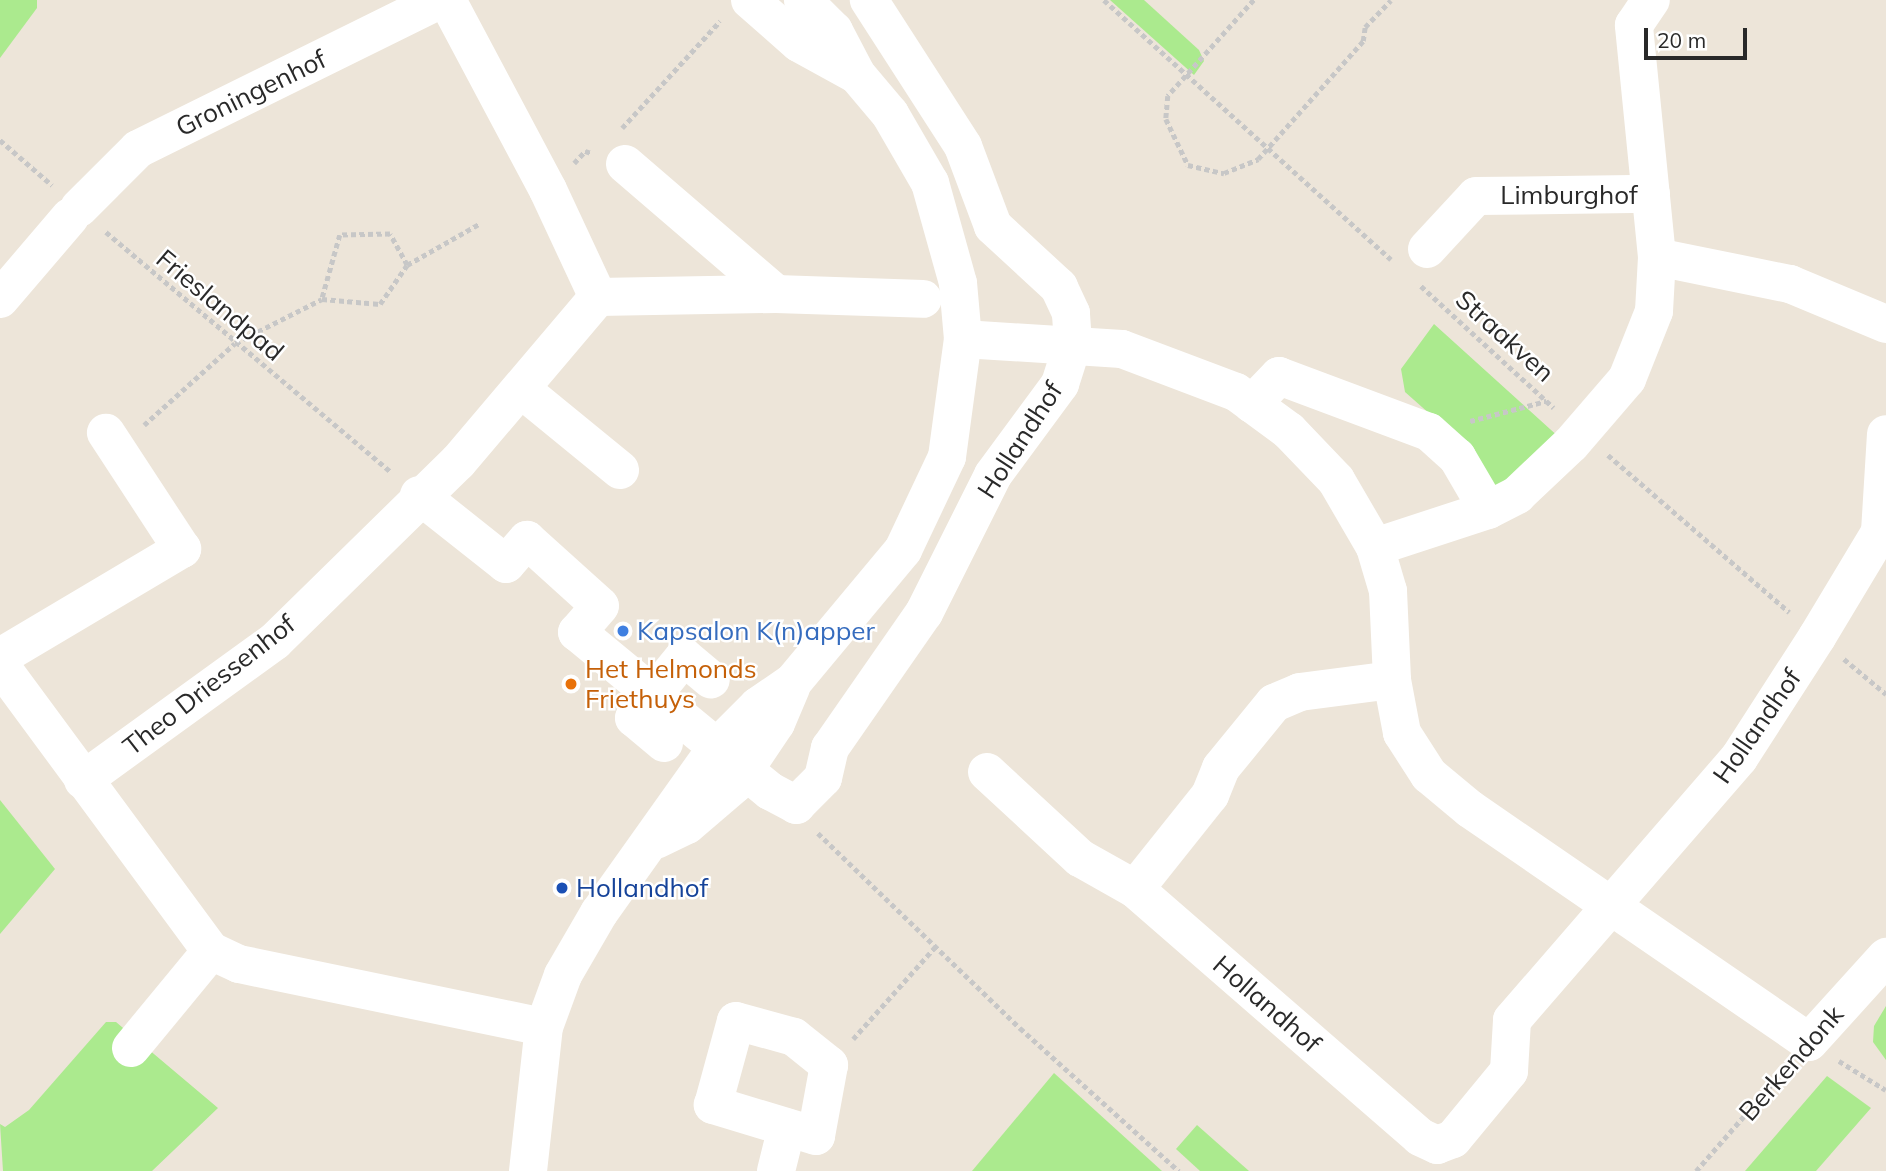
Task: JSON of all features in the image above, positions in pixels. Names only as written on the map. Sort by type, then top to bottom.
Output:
[{"type":"street","name":"Groningenhof","points":[[75,213],[138,149],[440,0]]},
{"type":"street","points":[[447,0],[548,190],[598,297]]},
{"type":"street","points":[[527,1171],[544,1027],[563,975],[599,913],[653,841],[681,792],[731,758],[758,706],[793,682],[902,550],[947,457],[963,339],[958,283],[930,183],[890,114],[857,75],[834,31],[803,0]]},
{"type":"street","name":"Hollandhof","points":[[796,805],[823,778],[830,748],[853,709],[924,613],[993,475],[1060,384],[1073,344],[1071,313],[1059,287],[993,226],[963,146],[869,0]]},
{"type":"street","name":"Limburghof","points":[[1582,433],[1627,379],[1654,311],[1657,257],[1634,25],[1651,0]]},
{"type":"street","points":[[738,8],[857,75]]},
{"type":"street","points":[[613,151],[776,294]]},
{"type":"street","name":"Limburghof","points":[[1414,266],[1476,196],[1651,194]]},
{"type":"street","points":[[0,299],[75,213]]},
{"type":"street","points":[[1657,257],[1790,284],[1886,324]]},
{"type":"street","points":[[796,805],[731,758],[578,632],[600,606],[527,540],[506,564],[419,495],[458,462],[598,297],[776,294],[923,299]]},
{"type":"street","name":"Hollandhof","points":[[963,339],[1122,349],[1182,368],[1252,404],[1289,431],[1336,480],[1375,547],[1388,591],[1392,680],[1402,733],[1429,775],[1613,909],[1809,1042]]},
{"type":"street","points":[[1252,404],[1279,376],[1419,445],[1457,457],[1488,510]]},
{"type":"street","points":[[521,389],[621,470]]},
{"type":"street","points":[[1375,547],[1488,510],[1517,495],[1582,433]]},
{"type":"street","points":[[1817,637],[1880,532],[1886,434]]},
{"type":"street","points":[[0,657],[182,549],[112,442]]},
{"type":"street","name":"Theo Driessenhof","points":[[83,780],[275,641],[419,495]]},
{"type":"street","name":"Hollandhof","points":[[987,772],[1080,858],[1135,889],[1420,1138],[1437,1145],[1453,1139],[1509,1071],[1512,1020],[1613,909],[1739,758],[1817,637]]},
{"type":"street","points":[[664,743],[634,718],[684,657],[711,680]]},
{"type":"street","points":[[0,665],[211,951],[239,964],[544,1027]]},
{"type":"street","points":[[1135,889],[1210,795],[1221,768],[1274,703],[1300,692],[1392,680]]},
{"type":"street","points":[[131,1048],[211,951]]},
{"type":"street","name":"Berkendonk","points":[[1809,1042],[1886,957]]},
{"type":"street","points":[[736,1021],[794,1037],[829,1065],[816,1136],[713,1105],[736,1021]]},
{"type":"street","points":[[776,1171],[787,1127]]},
{"type":"path","name":"Straakven","points":[[1104,0],[1269,146],[1414,266],[1582,433],[1886,694]]},
{"type":"path","points":[[1254,0],[1168,96],[1166,119],[1188,165],[1224,173],[1244,168],[1269,146],[1363,41],[1365,27],[1391,0]]},
{"type":"path","points":[[548,190],[585,151],[613,151],[738,8]]},
{"type":"path","name":"Frieslandpad","points":[[0,140],[75,213],[419,495]]},
{"type":"path","points":[[112,442],[234,343],[322,299],[380,304],[407,265],[479,224]]},
{"type":"path","points":[[322,299],[327,268],[340,235],[390,234],[407,265]]},
{"type":"path","points":[[1419,445],[1547,401]]},
{"type":"path","points":[[796,805],[810,826],[1179,1171]]},
{"type":"path","points":[[829,1065],[936,946]]},
{"type":"path","points":[[1809,1042],[1886,1090]]},
{"type":"path","name":"Berkendonk","points":[[1696,1171],[1809,1042]]},
{"type":"green space","points":[[0,0],[37,0],[37,8],[0,58]]},
{"type":"green space","points":[[1110,0],[1144,0],[1199,50],[1204,61],[1194,75]]},
{"type":"green space","points":[[1434,324],[1561,439],[1494,492],[1431,415],[1405,392],[1401,369]]},
{"type":"green space","points":[[0,800],[55,869],[0,934]]},
{"type":"green space","points":[[1886,1006],[1886,1060],[1873,1042],[1874,1026]]},
{"type":"green space","points":[[106,1022],[116,1022],[218,1108],[152,1171],[3,1171],[0,1124],[5,1127],[29,1110]]},
{"type":"green space","points":[[1054,1073],[1162,1171],[972,1171]]},
{"type":"green space","points":[[1827,1076],[1871,1108],[1816,1171],[1745,1171]]},
{"type":"green space","points":[[1197,1125],[1249,1171],[1200,1171],[1176,1149]]},
{"type":"place","name":"Kapsalon K(n)apper","points":[[623,631]]},
{"type":"place","name":"Het Helmonds Friethuys","points":[[571,684]]},
{"type":"place","name":"Hollandhof","points":[[562,888]]}]
